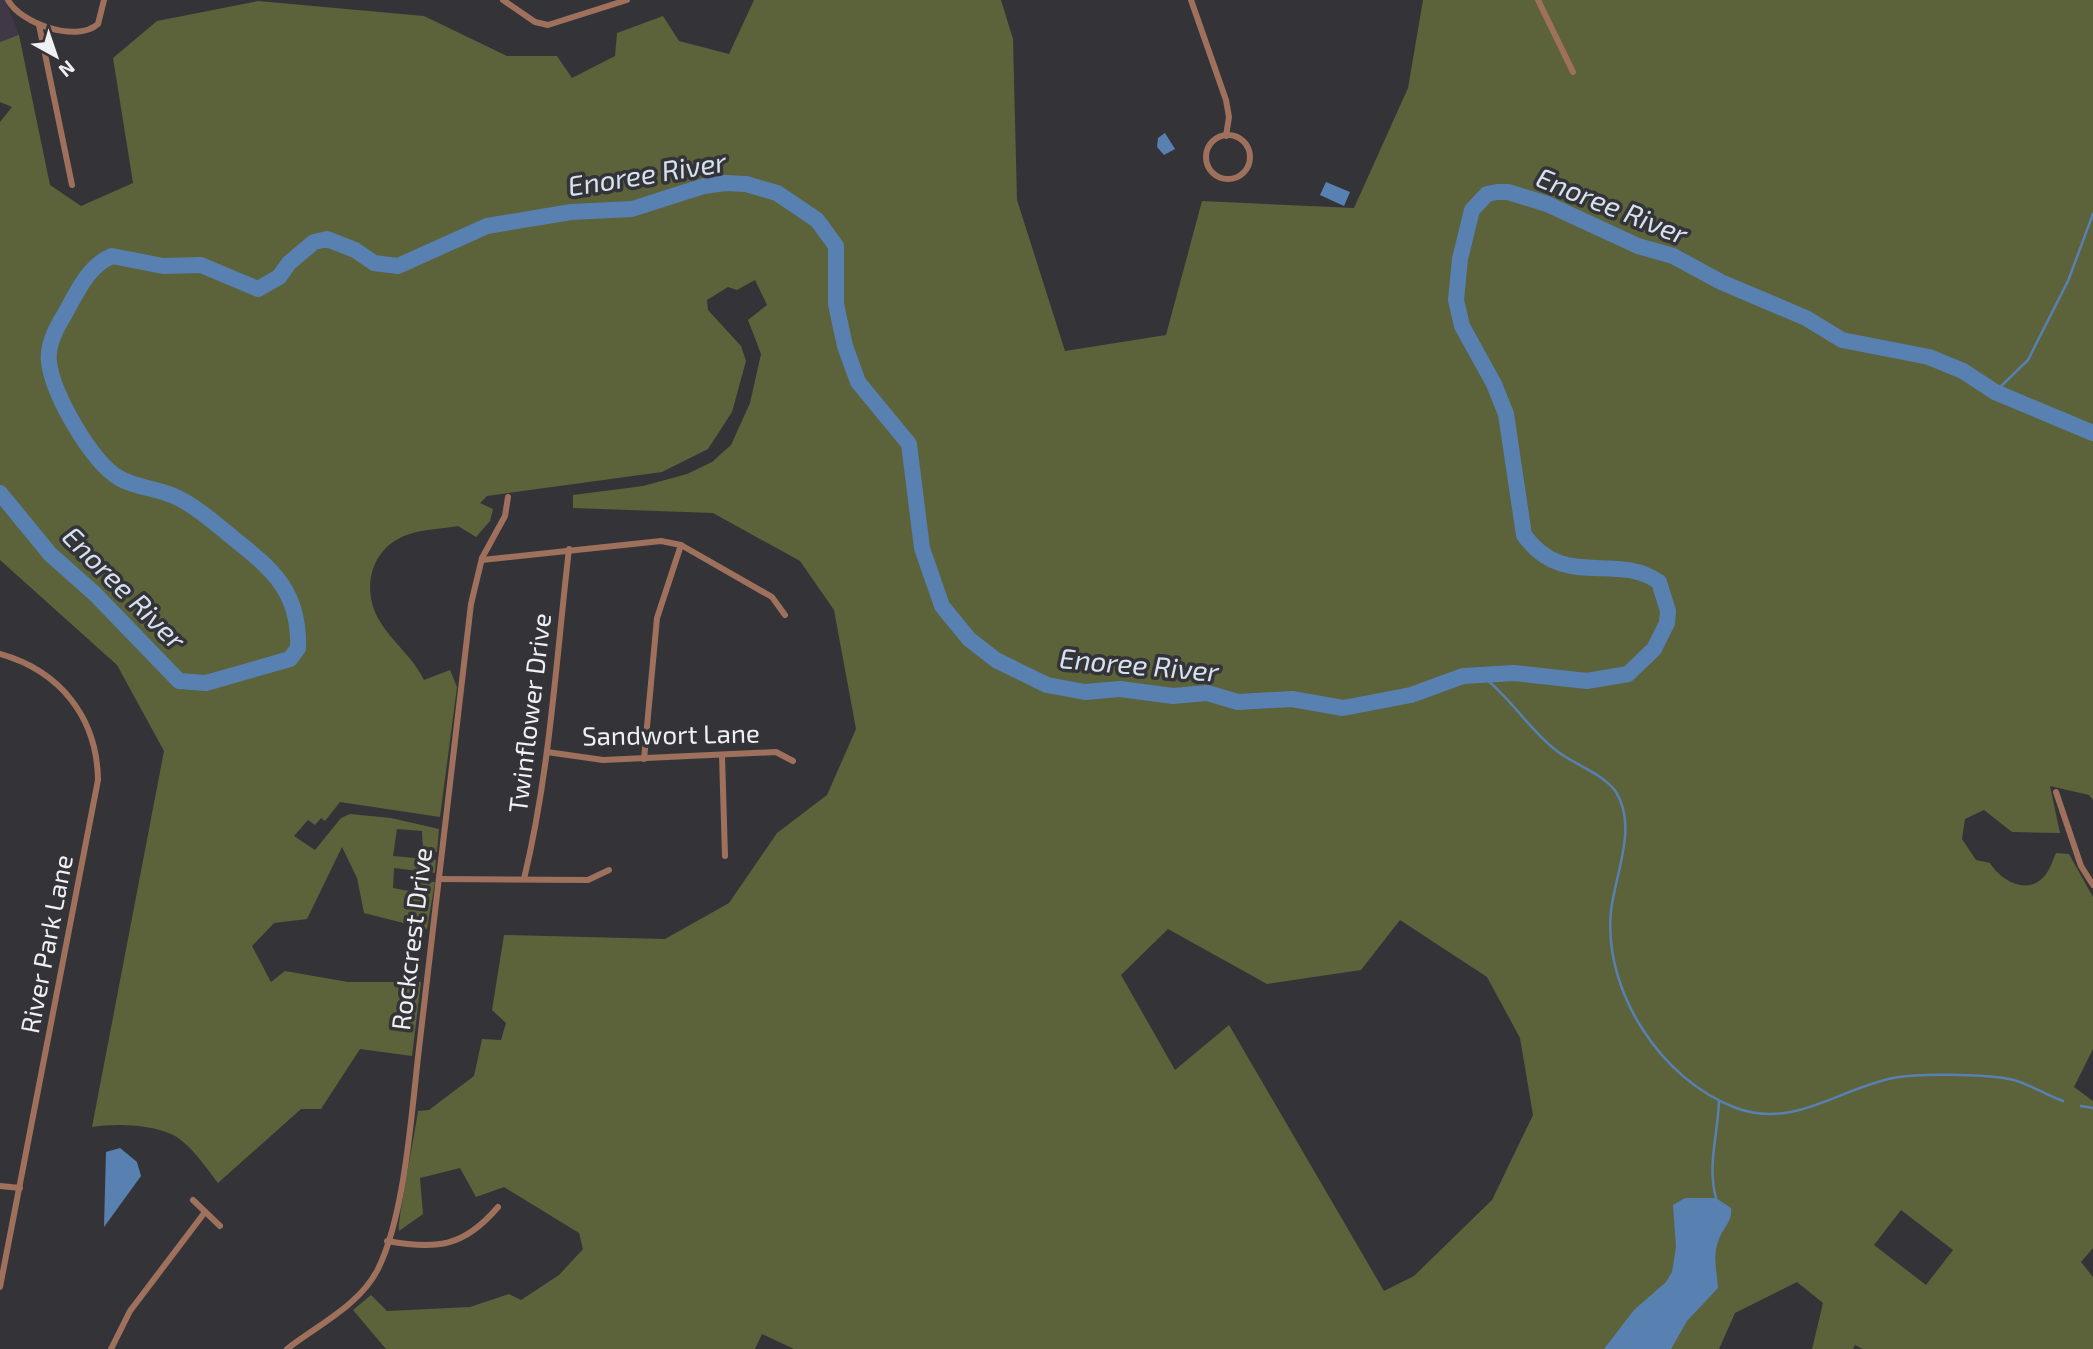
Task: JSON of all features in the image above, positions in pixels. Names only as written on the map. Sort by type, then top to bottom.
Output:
[{"type":"street","points":[[8,0],[22,18],[39,25],[90,30],[100,21],[104,0]]},
{"type":"street","points":[[503,0],[535,22],[548,25],[628,0]]},
{"type":"street","points":[[1191,0],[1226,100],[1229,117],[1227,135]]},
{"type":"street","points":[[1538,0],[1573,72]]},
{"type":"street","points":[[39,25],[72,184]]},
{"type":"street","points":[[1227,135],[1240,139],[1249,156],[1242,173],[1229,178],[1215,175],[1206,158],[1213,141],[1227,135]]},
{"type":"street","name":"Rockcrest Drive","points":[[287,1349],[360,1294],[378,1269],[387,1241],[400,1187],[410,1123],[471,604],[482,560],[505,516],[508,497]]},
{"type":"street","points":[[482,560],[661,541],[681,545],[772,597],[785,615]]},
{"type":"street","points":[[644,759],[657,618],[681,545]]},
{"type":"street","name":"Twinflower Drive","points":[[524,879],[536,829],[547,752],[569,549]]},
{"type":"street","name":"River Park Lane","points":[[0,654],[38,669],[62,688],[87,723],[98,766],[97,792],[0,1287]]},
{"type":"street","name":"Sandwort Lane","points":[[547,752],[603,760],[776,752],[793,761]]},
{"type":"street","points":[[722,755],[725,856]]},
{"type":"street","points":[[2056,792],[2081,866],[2093,886]]},
{"type":"street","points":[[439,879],[588,880],[609,870]]},
{"type":"street","points":[[0,1186],[20,1188]]},
{"type":"street","points":[[193,1200],[220,1226]]},
{"type":"street","points":[[387,1241],[412,1246],[445,1245],[481,1228],[498,1207]]},
{"type":"street","points":[[111,1349],[130,1311],[205,1212]]},
{"type":"shaded area","points":[[0,0],[5,0],[19,35],[0,42]]},
{"type":"green space","points":[[754,0],[1001,0],[1013,39],[1017,200],[1065,351],[1166,335],[1202,201],[1354,208],[1408,88],[1423,0],[2093,0],[2093,800],[2089,795],[2050,786],[2060,833],[2012,832],[1984,810],[1965,819],[1962,839],[1976,860],[1990,863],[2001,876],[2016,884],[2032,885],[2047,872],[2056,853],[2069,854],[2093,897],[2093,1049],[2074,1087],[2093,1101],[2093,1248],[2081,1262],[2093,1277],[2093,1349],[1863,1349],[1855,1345],[1853,1349],[1812,1349],[1823,1303],[1797,1282],[1735,1313],[1719,1349],[794,1349],[762,1334],[755,1349],[386,1349],[353,1310],[371,1295],[387,1311],[470,1307],[509,1294],[521,1300],[559,1275],[583,1249],[579,1233],[504,1187],[476,1197],[460,1168],[420,1178],[423,1214],[399,1231],[418,1111],[429,1110],[474,1076],[482,1039],[501,1040],[506,1023],[492,1010],[504,935],[665,939],[729,903],[777,833],[827,795],[856,729],[834,610],[800,561],[713,513],[573,508],[573,495],[643,486],[687,474],[712,462],[731,445],[750,403],[761,354],[748,320],[767,305],[755,280],[737,290],[728,287],[707,300],[708,310],[741,346],[746,361],[732,412],[708,449],[662,472],[487,496],[480,503],[493,509],[490,521],[476,537],[458,526],[428,530],[397,540],[386,547],[378,557],[370,581],[370,594],[379,620],[424,680],[450,670],[457,687],[440,817],[340,802],[325,821],[321,818],[315,825],[308,820],[294,836],[315,850],[341,818],[350,814],[391,818],[439,829],[437,852],[423,850],[422,831],[397,829],[393,856],[436,860],[435,873],[394,868],[393,888],[419,893],[421,881],[435,882],[427,929],[364,913],[357,878],[342,847],[307,919],[274,923],[252,946],[271,982],[285,971],[348,982],[421,982],[412,1056],[360,1049],[321,1109],[301,1109],[218,1183],[192,1150],[174,1135],[138,1126],[92,1127],[164,751],[117,665],[0,560],[0,122],[12,107],[0,102],[0,42],[19,35],[50,185],[81,206],[133,183],[113,58],[157,21],[258,1],[424,16],[507,56],[557,56],[572,78],[615,56],[617,33],[663,16],[679,41],[729,54]],"holes":[[[1400,920],[1487,977],[1520,1038],[1533,1115],[1492,1200],[1414,1276],[1384,1291],[1229,1025],[1175,1070],[1121,975],[1168,929],[1267,984],[1361,970]],[[1901,1210],[1953,1250],[1926,1285],[1874,1245]]]},
{"type":"water","points":[[1165,133],[1175,149],[1164,155],[1157,147],[1158,138]]},
{"type":"water","points":[[1326,182],[1350,192],[1344,206],[1320,195]]},
{"type":"water","points":[[120,1148],[137,1162],[141,1176],[104,1227],[106,1152]]},
{"type":"water","points":[[1685,1198],[1716,1198],[1731,1208],[1731,1217],[1719,1239],[1716,1252],[1718,1288],[1687,1321],[1671,1349],[1604,1349],[1634,1310],[1666,1282],[1672,1272],[1676,1247],[1673,1205]]},
{"type":"waterway","name":"Enoree River","points":[[0,493],[50,554],[95,594],[179,681],[206,683],[290,659],[298,648],[297,627],[294,610],[279,581],[256,557],[202,513],[167,493],[119,478],[86,443],[66,409],[52,376],[49,350],[57,327],[89,274],[112,256],[163,266],[201,265],[258,289],[279,277],[289,263],[314,242],[327,239],[355,250],[374,263],[398,266],[487,226],[571,212],[632,209],[704,186],[726,183],[746,184],[777,193],[817,220],[836,246],[836,304],[845,346],[858,382],[909,444],[922,548],[942,606],[969,639],[996,660],[1047,685],[1085,692],[1120,689],[1173,696],[1207,693],[1238,702],[1292,699],[1343,708],[1411,695],[1463,676],[1514,673],[1587,681],[1628,674],[1654,649],[1667,623],[1668,611],[1659,582],[1642,573],[1625,569],[1590,568],[1556,562],[1539,552],[1524,535],[1506,414],[1494,384],[1462,326],[1456,300],[1460,259],[1472,210],[1487,194],[1508,192],[1547,204],[1638,246],[1673,256],[1721,282],[1806,318],[1842,340],[1929,357],[1963,371],[1995,392],[2093,433]]},
{"type":"waterway","points":[[1995,392],[2028,360],[2068,281],[2093,214]]},
{"type":"waterway","points":[[1481,675],[1503,694],[1553,747],[1599,776],[1616,792],[1625,820],[1623,851],[1611,911],[1611,941],[1617,972],[1627,1001],[1642,1029],[1661,1054],[1684,1077],[1709,1095],[1736,1108],[1757,1113],[1797,1111],[1873,1083],[1919,1075],[1967,1075],[2009,1079],[2063,1101]]},
{"type":"waterway","points":[[1716,1198],[1713,1162],[1719,1101]]},
{"type":"waterway","points":[[2081,1106],[2093,1108]]}]
